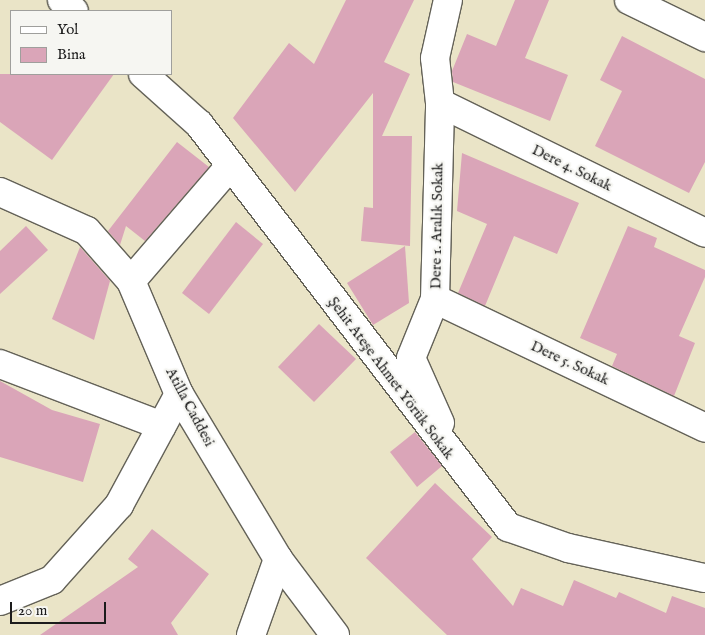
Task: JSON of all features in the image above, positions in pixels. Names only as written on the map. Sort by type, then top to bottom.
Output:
[{"type":"street","points":[[62,0],[73,10]]},
{"type":"street","name":"Dere 1. Aralık Sokak","points":[[448,0],[435,58],[440,103],[435,299],[411,358],[460,468]]},
{"type":"street","points":[[629,0],[705,37]]},
{"type":"street","name":"Şehit Ateşe Ahmet Yörük Sokak","points":[[144,75],[199,124],[460,468],[508,527],[568,548],[705,578]]},
{"type":"street","name":"Dere 4. Sokak","points":[[440,103],[705,233]]},
{"type":"street","points":[[131,281],[230,166]]},
{"type":"street","name":"Atilla Caddesi","points":[[0,192],[87,231],[131,281],[179,394],[278,559],[334,635]]},
{"type":"street","name":"Dere 5. Sokak","points":[[435,299],[705,428]]},
{"type":"street","points":[[0,364],[162,426]]},
{"type":"street","points":[[0,601],[52,580],[119,505],[179,394]]},
{"type":"street","points":[[251,635],[278,559]]},
{"type":"building","points":[[346,0],[414,0],[384,62],[410,74],[382,136],[412,136],[410,246],[361,241],[364,207],[373,208],[373,93],[295,192],[233,118],[289,43],[314,64]]},
{"type":"building","points":[[515,0],[549,0],[525,58],[568,75],[550,121],[453,82],[452,71],[467,34],[496,46]]},
{"type":"building","points":[[622,36],[705,79],[705,162],[689,193],[595,146],[622,91],[600,80]]},
{"type":"building","points":[[0,74],[113,75],[52,160],[0,122]]},
{"type":"building","points":[[177,142],[209,167],[145,241],[126,226],[120,245],[108,231]]},
{"type":"building","points":[[462,153],[579,203],[557,254],[514,236],[485,306],[458,293],[487,224],[457,211]]},
{"type":"building","points":[[236,222],[263,244],[209,314],[182,293]]},
{"type":"building","points":[[26,226],[48,250],[0,294],[0,251]]},
{"type":"building","points":[[628,226],[657,238],[654,247],[705,270],[705,277],[679,336],[695,343],[674,396],[612,366],[617,354],[580,338]]},
{"type":"building","points":[[405,246],[409,303],[373,325],[347,283]]},
{"type":"building","points":[[80,247],[110,281],[94,340],[52,319]]},
{"type":"building","points":[[319,324],[356,359],[314,402],[278,367]]},
{"type":"building","points":[[0,381],[52,410],[100,424],[83,482],[0,457]]},
{"type":"building","points":[[415,432],[442,466],[417,487],[390,452]]},
{"type":"building","points":[[435,483],[492,537],[472,559],[513,606],[521,588],[563,606],[574,580],[616,598],[619,592],[666,613],[672,596],[705,608],[705,635],[447,635],[366,558]]},
{"type":"building","points":[[152,529],[209,574],[171,623],[178,635],[40,635],[138,567],[128,559]]}]
